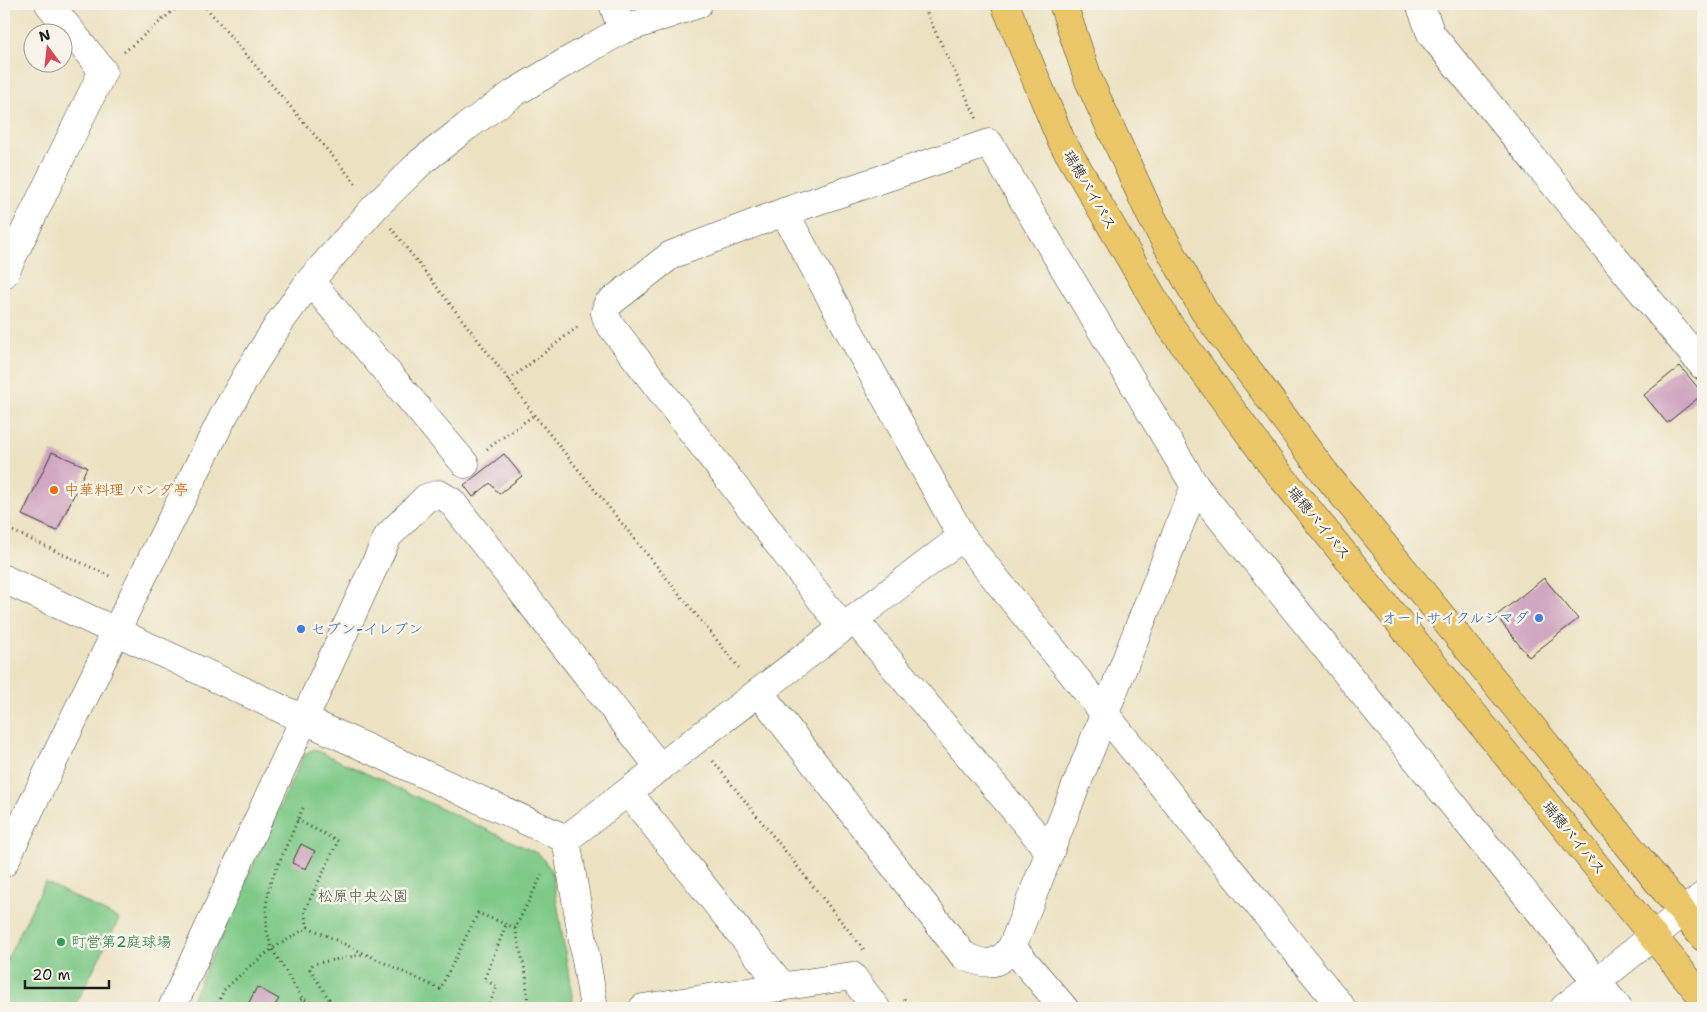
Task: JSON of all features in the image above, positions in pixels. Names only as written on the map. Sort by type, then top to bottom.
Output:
[{"type":"highway","name":"瑞穂バイパス","points":[[1005,4],[1061,140],[1168,323],[1272,465],[1703,998]]},
{"type":"highway","points":[[1062,4],[1089,81],[1150,214],[1204,311],[1325,473],[1693,904],[1703,937]]},
{"type":"street","points":[[4,274],[103,71],[49,4]]},
{"type":"street","points":[[613,4],[622,30]]},
{"type":"street","points":[[4,863],[137,588],[224,417],[280,322],[310,281],[375,207],[421,162],[466,127],[514,93],[622,30],[698,4]]},
{"type":"street","points":[[1420,4],[1431,34],[1703,366]]},
{"type":"street","points":[[1050,852],[849,624],[608,322],[605,313],[607,306],[671,255],[784,212],[989,144],[1195,486],[1618,1008]]},
{"type":"street","points":[[784,212],[962,537],[1342,1008]]},
{"type":"street","points":[[310,281],[465,464]]},
{"type":"street","points":[[759,692],[963,955],[977,962],[992,964],[1006,956],[1012,947],[1195,486]]},
{"type":"street","points":[[172,1008],[388,536],[426,498],[439,494],[451,501],[660,768]]},
{"type":"street","points":[[564,838],[660,768],[962,537]]},
{"type":"street","points":[[4,578],[303,719],[564,838]]},
{"type":"street","points":[[628,792],[783,986]]},
{"type":"street","points":[[564,838],[594,1008]]},
{"type":"street","points":[[1564,1008],[1693,904]]},
{"type":"street","points":[[1012,947],[1064,1008]]},
{"type":"street","points":[[643,1008],[852,976],[876,1008]]},
{"type":"path","points":[[103,71],[181,4]]},
{"type":"path","points":[[203,4],[375,207],[534,415],[759,692]]},
{"type":"path","points":[[923,4],[989,144]]},
{"type":"path","points":[[509,380],[607,306]]},
{"type":"path","points":[[4,527],[137,588]]},
{"type":"path","points":[[696,740],[868,955]]},
{"type":"path","points":[[303,808],[270,883],[266,917],[267,932],[272,949],[302,998],[323,1008],[329,999],[310,969],[313,964],[366,954]]},
{"type":"path","points":[[297,820],[338,841],[304,912],[308,927]]},
{"type":"path","points":[[528,1008],[526,975],[515,928],[564,838]]},
{"type":"path","points":[[308,927],[440,989],[478,913],[515,928]]},
{"type":"path","points":[[488,1008],[497,986],[484,980],[506,925]]},
{"type":"path","points":[[216,1008],[224,990],[250,966],[272,949],[308,927]]},
{"type":"path","points":[[899,993],[911,1008]]},
{"type":"path","points":[[296,1008],[302,998]]},
{"type":"green space","name":"松原中央公園","points":[[314,749],[539,854],[552,871],[574,1008],[188,1008],[304,754]]},
{"type":"green space","name":"町営第2庭球場","points":[[45,882],[119,919],[74,1008],[4,1008],[4,965]]},
{"type":"building","points":[[1680,366],[1703,394],[1667,423],[1644,395]]},
{"type":"building","points":[[52,452],[87,467],[57,531],[22,515]]},
{"type":"building","points":[[504,454],[522,476],[499,494],[490,483],[473,497],[464,485]]},
{"type":"building","points":[[1544,578],[1578,619],[1529,657],[1496,616]]},
{"type":"building","points":[[301,844],[315,851],[306,869],[292,863]]},
{"type":"building","points":[[257,987],[279,999],[273,1008],[246,1008]]},
{"type":"place","name":"中華料理 パンダ亭","points":[[54,490]]},
{"type":"place","name":"オートサイクルシマダ","points":[[1539,618]]},
{"type":"place","name":"セブン-イレブン","points":[[301,629]]},
{"type":"place","name":"町営第2庭球場","points":[[61,942]]}]
